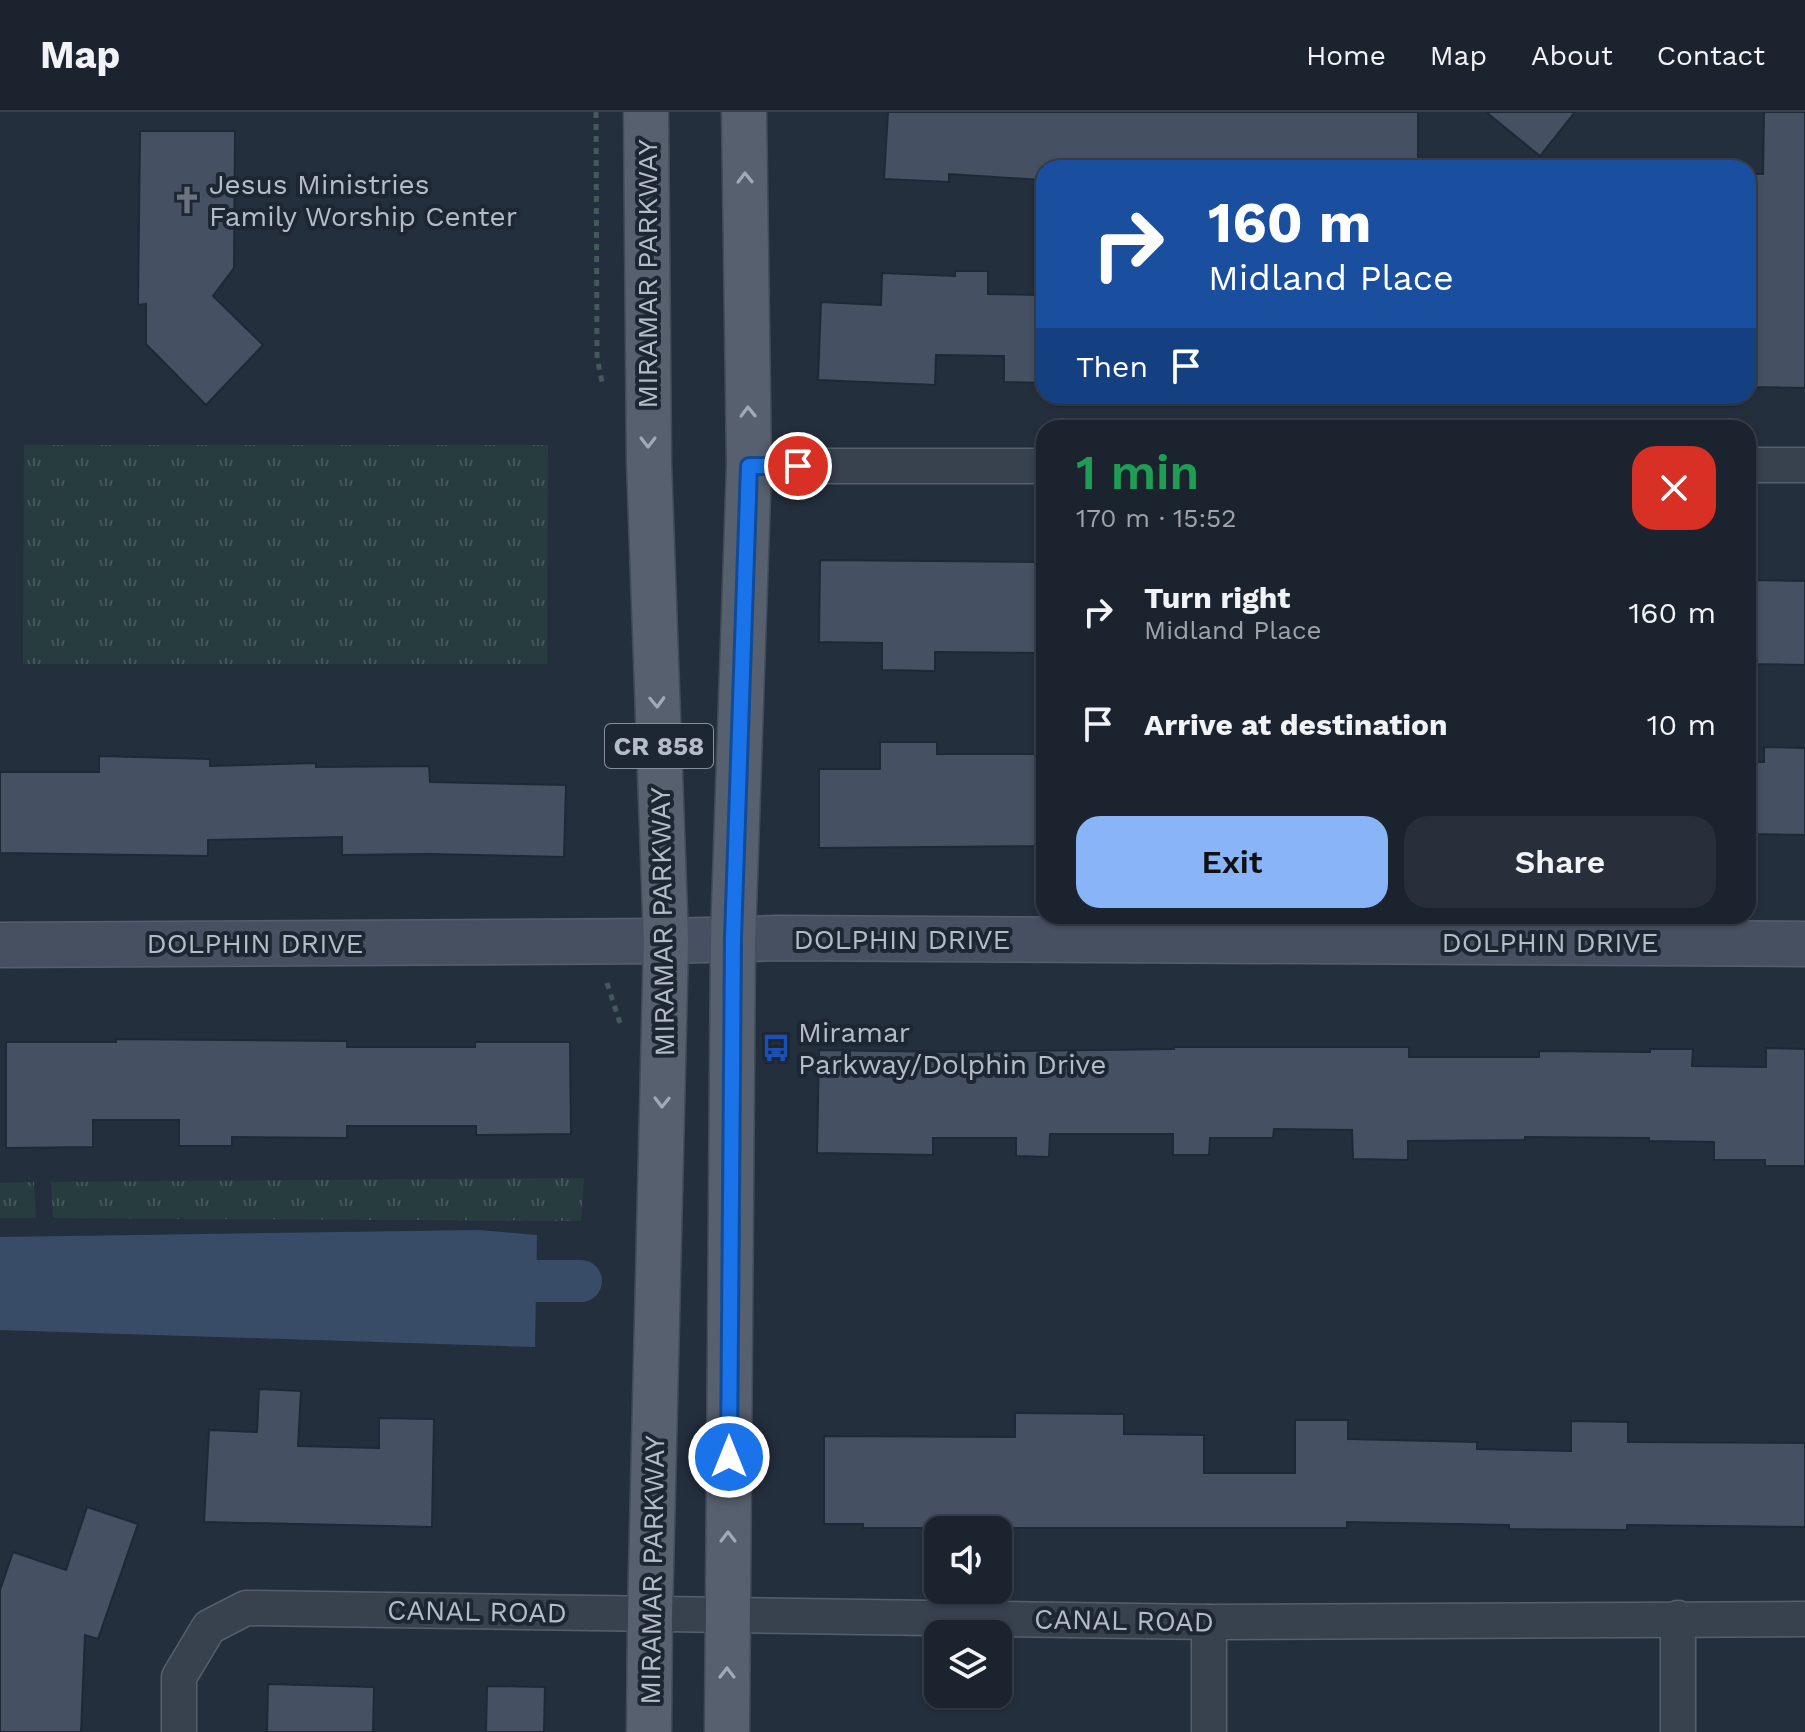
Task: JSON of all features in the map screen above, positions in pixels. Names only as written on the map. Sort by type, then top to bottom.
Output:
[{"type":"main road","name":"MIRAMAR PARKWAY","points":[[646,112],[649,463],[666,941],[649,1732]]},
{"type":"main road","name":"CR 858","points":[[727,1732],[733,938],[749,466],[744,112]]},
{"type":"street","points":[[1756,465],[1805,465]]},
{"type":"street","points":[[749,466],[1036,466]]},
{"type":"street","name":"DOLPHIN DRIVE","points":[[0,945],[733,938],[1805,944]]},
{"type":"street","name":"CANAL ROAD","points":[[179,1732],[179,1677],[209,1627],[246,1608],[1209,1622],[1805,1619]]},
{"type":"street","points":[[1678,1618],[1678,1732]]},
{"type":"street","points":[[1209,1622],[1209,1732]]},
{"type":"green space","points":[[24,445],[548,445],[547,664],[23,664]]},
{"type":"green space","points":[[584,1178],[581,1221],[53,1218],[51,1182]]},
{"type":"green space","points":[[34,1182],[36,1218],[0,1218],[0,1183]]},
{"type":"water","points":[[479,1230],[537,1235],[535,1347],[0,1330],[0,1237]]},
{"type":"building","points":[[888,112],[1418,112],[1418,160],[1036,160],[1036,180],[949,174],[949,182],[884,179]]},
{"type":"building","points":[[1486,112],[1575,112],[1540,156]]},
{"type":"building","points":[[1764,112],[1805,112],[1805,388],[1756,387],[1756,174],[1763,174]]},
{"type":"building","name":"Jesus Ministries Family Worship Center","points":[[140,131],[235,131],[234,268],[213,296],[263,345],[206,405],[146,344],[146,304],[138,305]]},
{"type":"building","points":[[955,271],[988,271],[988,294],[1036,295],[1036,383],[1004,382],[1004,356],[936,355],[935,385],[818,380],[821,302],[881,305],[882,273],[955,276]]},
{"type":"building","points":[[820,560],[1036,562],[1036,653],[935,652],[935,671],[882,670],[882,643],[819,642]]},
{"type":"building","points":[[1756,580],[1805,581],[1805,665],[1756,664]]},
{"type":"building","points":[[880,742],[937,742],[937,754],[1036,754],[1036,846],[819,848],[819,769],[880,769]]},
{"type":"building","points":[[1764,747],[1805,748],[1805,835],[1756,834],[1756,762],[1764,762]]},
{"type":"building","points":[[99,756],[210,759],[210,766],[316,763],[316,767],[429,766],[430,782],[566,785],[564,857],[342,855],[342,837],[208,840],[208,856],[0,853],[0,772],[99,772]]},
{"type":"building","points":[[116,1039],[347,1041],[347,1047],[475,1047],[475,1042],[570,1042],[571,1134],[476,1135],[476,1126],[347,1126],[347,1138],[232,1137],[232,1146],[179,1146],[179,1120],[93,1120],[93,1147],[6,1148],[6,1042],[116,1042]]},
{"type":"building","points":[[1174,1047],[1409,1047],[1409,1057],[1539,1057],[1539,1051],[1650,1052],[1650,1049],[1693,1049],[1692,1066],[1766,1067],[1766,1048],[1805,1049],[1805,1166],[1765,1166],[1765,1160],[1714,1160],[1714,1142],[1649,1141],[1649,1138],[1525,1137],[1525,1140],[1408,1141],[1408,1160],[1353,1159],[1352,1130],[1274,1129],[1273,1138],[1210,1138],[1209,1155],[1173,1155],[1173,1134],[1050,1134],[1049,1157],[1016,1156],[1016,1138],[933,1138],[933,1155],[817,1153],[819,1050],[950,1052]]},
{"type":"building","points":[[259,1389],[301,1391],[298,1446],[379,1448],[379,1418],[434,1419],[432,1527],[204,1522],[209,1430],[257,1432]]},
{"type":"building","points":[[1015,1413],[1124,1414],[1124,1434],[1204,1435],[1204,1473],[1295,1473],[1295,1420],[1348,1420],[1348,1439],[1477,1442],[1477,1449],[1571,1451],[1571,1421],[1628,1422],[1628,1442],[1805,1443],[1805,1527],[1627,1525],[1627,1530],[1509,1529],[1509,1525],[1347,1522],[1347,1528],[1012,1528],[1012,1516],[924,1516],[924,1528],[863,1528],[863,1524],[824,1524],[824,1436],[1015,1437]]},
{"type":"building","points":[[87,1507],[138,1524],[98,1639],[85,1635],[81,1732],[0,1732],[0,1590],[13,1552],[66,1570]]},
{"type":"building","points":[[268,1684],[374,1687],[373,1732],[267,1732]]},
{"type":"building","points":[[487,1686],[545,1687],[544,1732],[486,1732]]},
{"type":"waterway","points":[[478,1281],[581,1281]]},
{"type":"place","name":"Jesus Ministries Family Worship Center","points":[[187,200]]},
{"type":"place","name":"Miramar Parkway/Dolphin Drive","points":[[776,1048]]},
{"type":"route","points":[[729,1457],[733,938],[749,466],[798,466]]}]
